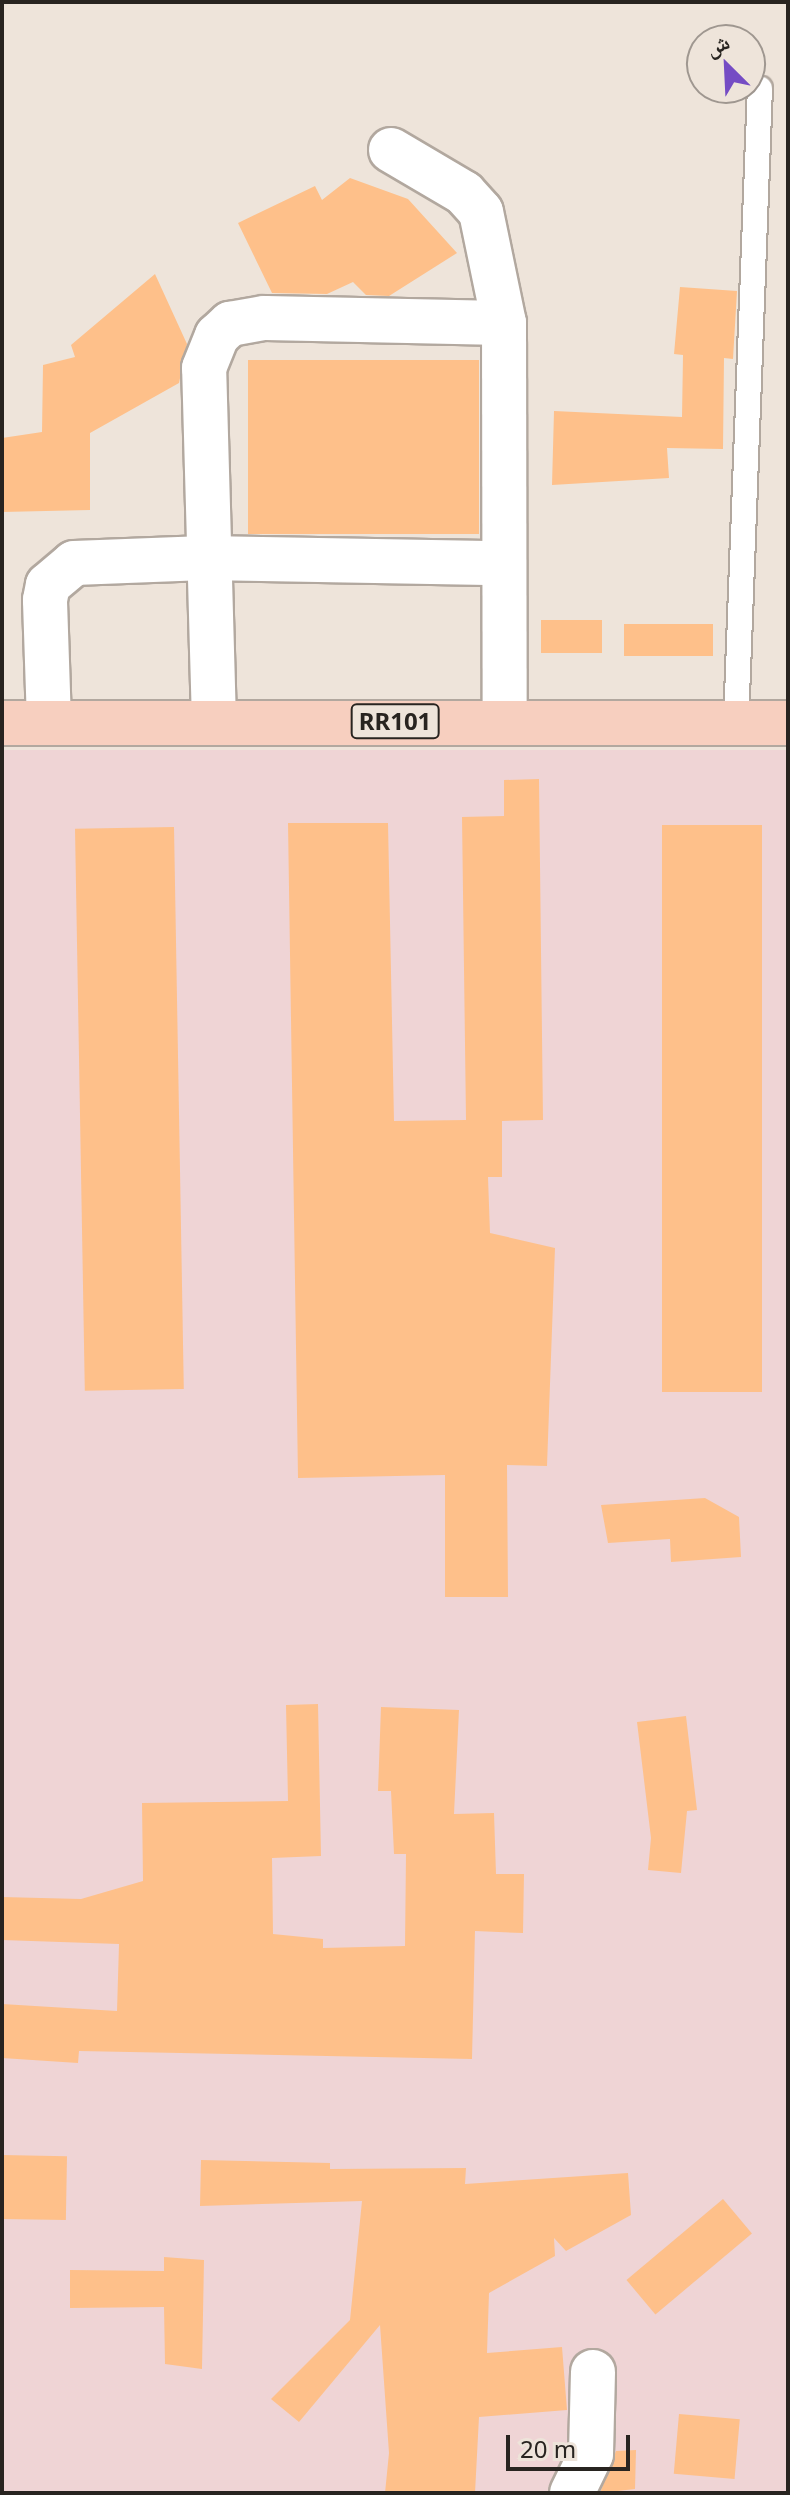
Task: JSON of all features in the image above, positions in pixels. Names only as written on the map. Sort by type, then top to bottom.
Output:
[{"type":"main road","name":"RR101","points":[[2,723],[788,723]]},
{"type":"street","points":[[391,150],[464,193],[481,212],[504,323],[502,563],[505,722]]},
{"type":"street","points":[[214,722],[205,558],[204,368],[217,336],[230,324],[264,318],[504,323]]},
{"type":"street","points":[[49,722],[45,600],[59,572],[93,560],[205,558],[502,563]]},
{"type":"street","points":[[572,2493],[591,2454],[593,2372]]},
{"type":"lane","points":[[736,723],[759,104]]},
{"type":"shaded area","points":[[2,750],[788,750],[788,2493],[2,2493]]},
{"type":"building","points":[[350,178],[408,199],[457,253],[389,296],[366,295],[353,282],[327,294],[272,293],[238,223],[315,186],[322,200]]},
{"type":"building","points":[[155,274],[187,344],[179,383],[90,433],[90,510],[2,512],[2,438],[42,432],[43,365],[75,357],[71,345]]},
{"type":"building","points":[[680,287],[737,291],[733,359],[724,358],[723,449],[667,448],[669,478],[552,485],[554,411],[682,417],[683,355],[674,354]]},
{"type":"building","points":[[248,360],[479,360],[479,534],[248,534]]},
{"type":"building","points":[[541,620],[602,620],[602,653],[541,653]]},
{"type":"building","points":[[624,624],[713,624],[713,656],[624,656]]},
{"type":"building","points":[[539,779],[543,1120],[502,1121],[502,1177],[488,1177],[490,1233],[555,1248],[547,1466],[507,1465],[508,1597],[445,1597],[445,1475],[298,1478],[288,823],[388,823],[394,1121],[466,1120],[462,817],[504,816],[504,780]]},
{"type":"building","points":[[662,825],[762,825],[762,1392],[662,1392]]},
{"type":"building","points":[[174,827],[184,1389],[85,1391],[75,829]]},
{"type":"building","points":[[705,1498],[739,1517],[741,1557],[671,1562],[670,1539],[608,1543],[601,1505]]},
{"type":"building","points":[[318,1704],[321,1856],[272,1858],[273,1934],[323,1939],[323,1948],[405,1946],[406,1854],[394,1854],[391,1791],[378,1791],[381,1707],[459,1710],[454,1814],[494,1813],[496,1874],[524,1874],[523,1933],[475,1931],[472,2059],[79,2051],[78,2063],[2,2058],[2,2004],[117,2011],[119,1944],[2,1940],[2,1897],[81,1899],[143,1881],[142,1803],[288,1801],[286,1705]]},
{"type":"building","points":[[686,1716],[697,1810],[687,1811],[681,1873],[648,1870],[651,1838],[637,1722]]},
{"type":"building","points":[[2,2155],[67,2156],[66,2220],[2,2219]]},
{"type":"building","points":[[201,2160],[330,2163],[330,2169],[466,2168],[465,2184],[628,2173],[631,2215],[566,2251],[554,2238],[555,2256],[489,2293],[487,2353],[562,2347],[567,2410],[479,2417],[475,2493],[385,2493],[389,2453],[380,2325],[299,2422],[271,2399],[350,2320],[362,2201],[200,2206]]},
{"type":"building","points":[[723,2199],[752,2233],[655,2314],[626,2280]]},
{"type":"building","points":[[164,2257],[204,2260],[202,2369],[165,2364],[164,2307],[70,2308],[70,2270],[164,2271]]},
{"type":"building","points":[[679,2414],[740,2419],[735,2479],[674,2474]]},
{"type":"building","points":[[636,2450],[635,2489],[600,2493],[616,2451]]}]
